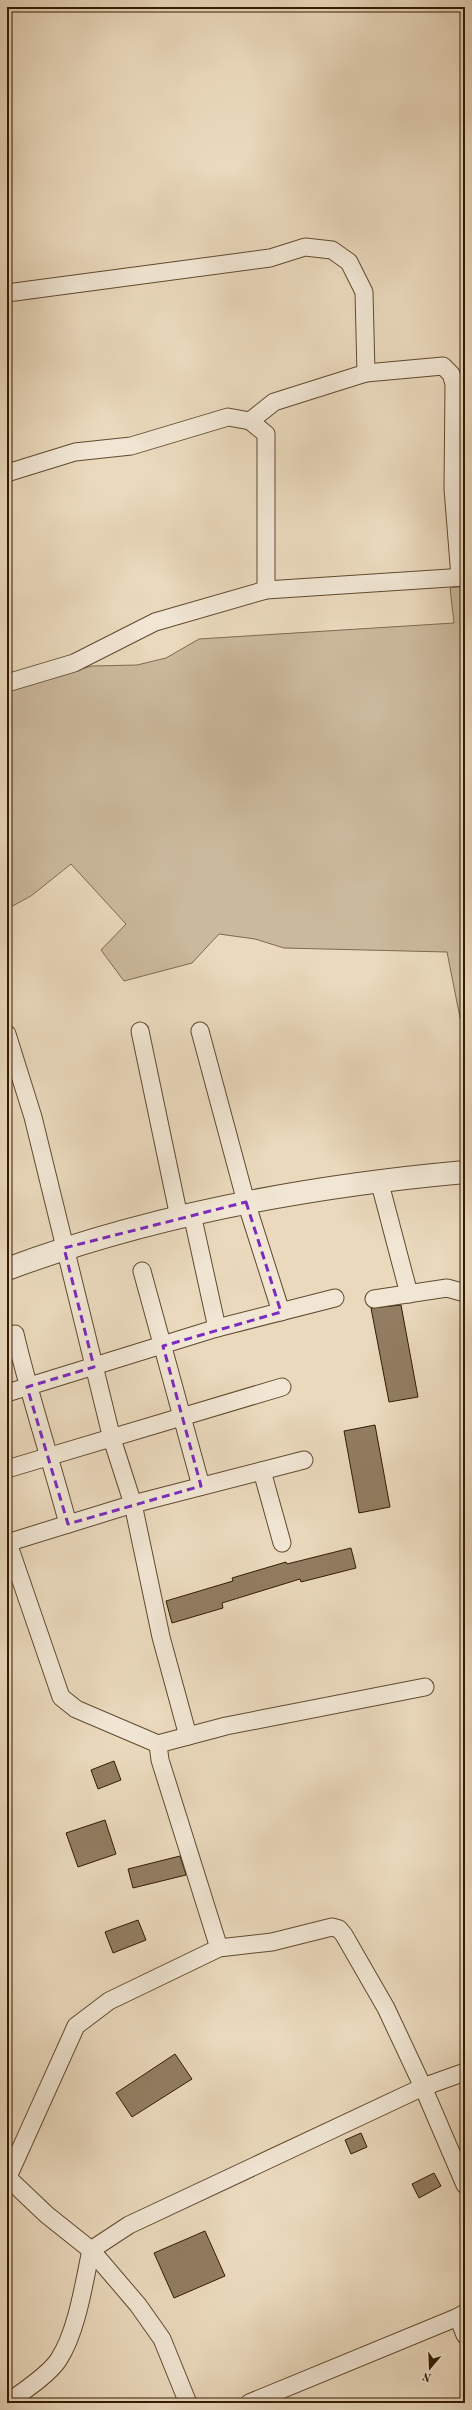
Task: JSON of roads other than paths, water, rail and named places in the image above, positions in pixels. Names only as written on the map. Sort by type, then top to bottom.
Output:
[{"type":"street","points":[[7,293],[270,258],[305,247],[332,250],[350,262],[364,292],[366,373]]},
{"type":"street","points":[[7,683],[74,663],[155,622],[266,590],[463,577],[453,489],[454,384],[451,374],[444,366],[366,373],[274,402],[250,421]]},
{"type":"street","points":[[7,473],[75,452],[131,446],[228,417],[250,421],[266,434],[266,590]]},
{"type":"street","points":[[140,1030],[216,1328]]},
{"type":"street","points":[[200,1032],[246,1202],[281,1312]]},
{"type":"street","points":[[7,1034],[33,1117],[112,1439],[133,1504],[161,1637],[188,1736]]},
{"type":"street","points":[[7,1269],[64,1248],[186,1215],[246,1202],[379,1180],[465,1172]]},
{"type":"street","points":[[379,1180],[409,1294]]},
{"type":"street","points":[[142,1271],[184,1417],[202,1486]]},
{"type":"street","points":[[374,1298],[447,1288],[465,1293]]},
{"type":"street","points":[[7,1393],[163,1346],[216,1328],[335,1298]]},
{"type":"street","points":[[15,1334],[27,1387],[50,1456],[68,1524]]},
{"type":"street","points":[[7,1469],[112,1439],[282,1387]]},
{"type":"street","points":[[304,1460],[133,1504],[7,1542],[61,1697],[76,1709],[158,1744],[226,1726],[425,1687]]},
{"type":"street","points":[[262,1471],[282,1543]]},
{"type":"street","points":[[158,1744],[160,1760],[219,1948]]},
{"type":"street","points":[[188,2403],[162,2339],[138,2305],[91,2250],[47,2215],[8,2179],[58,2062],[76,2026],[109,2001],[219,1948],[272,1942],[332,1927],[339,1929],[386,2008],[423,2086],[465,2185]]},
{"type":"street","points":[[7,2403],[31,2386],[58,2360],[70,2334],[91,2250],[129,2225],[423,2086],[465,2072]]},
{"type":"street","points":[[249,2403],[462,2315],[465,2335]]}]
